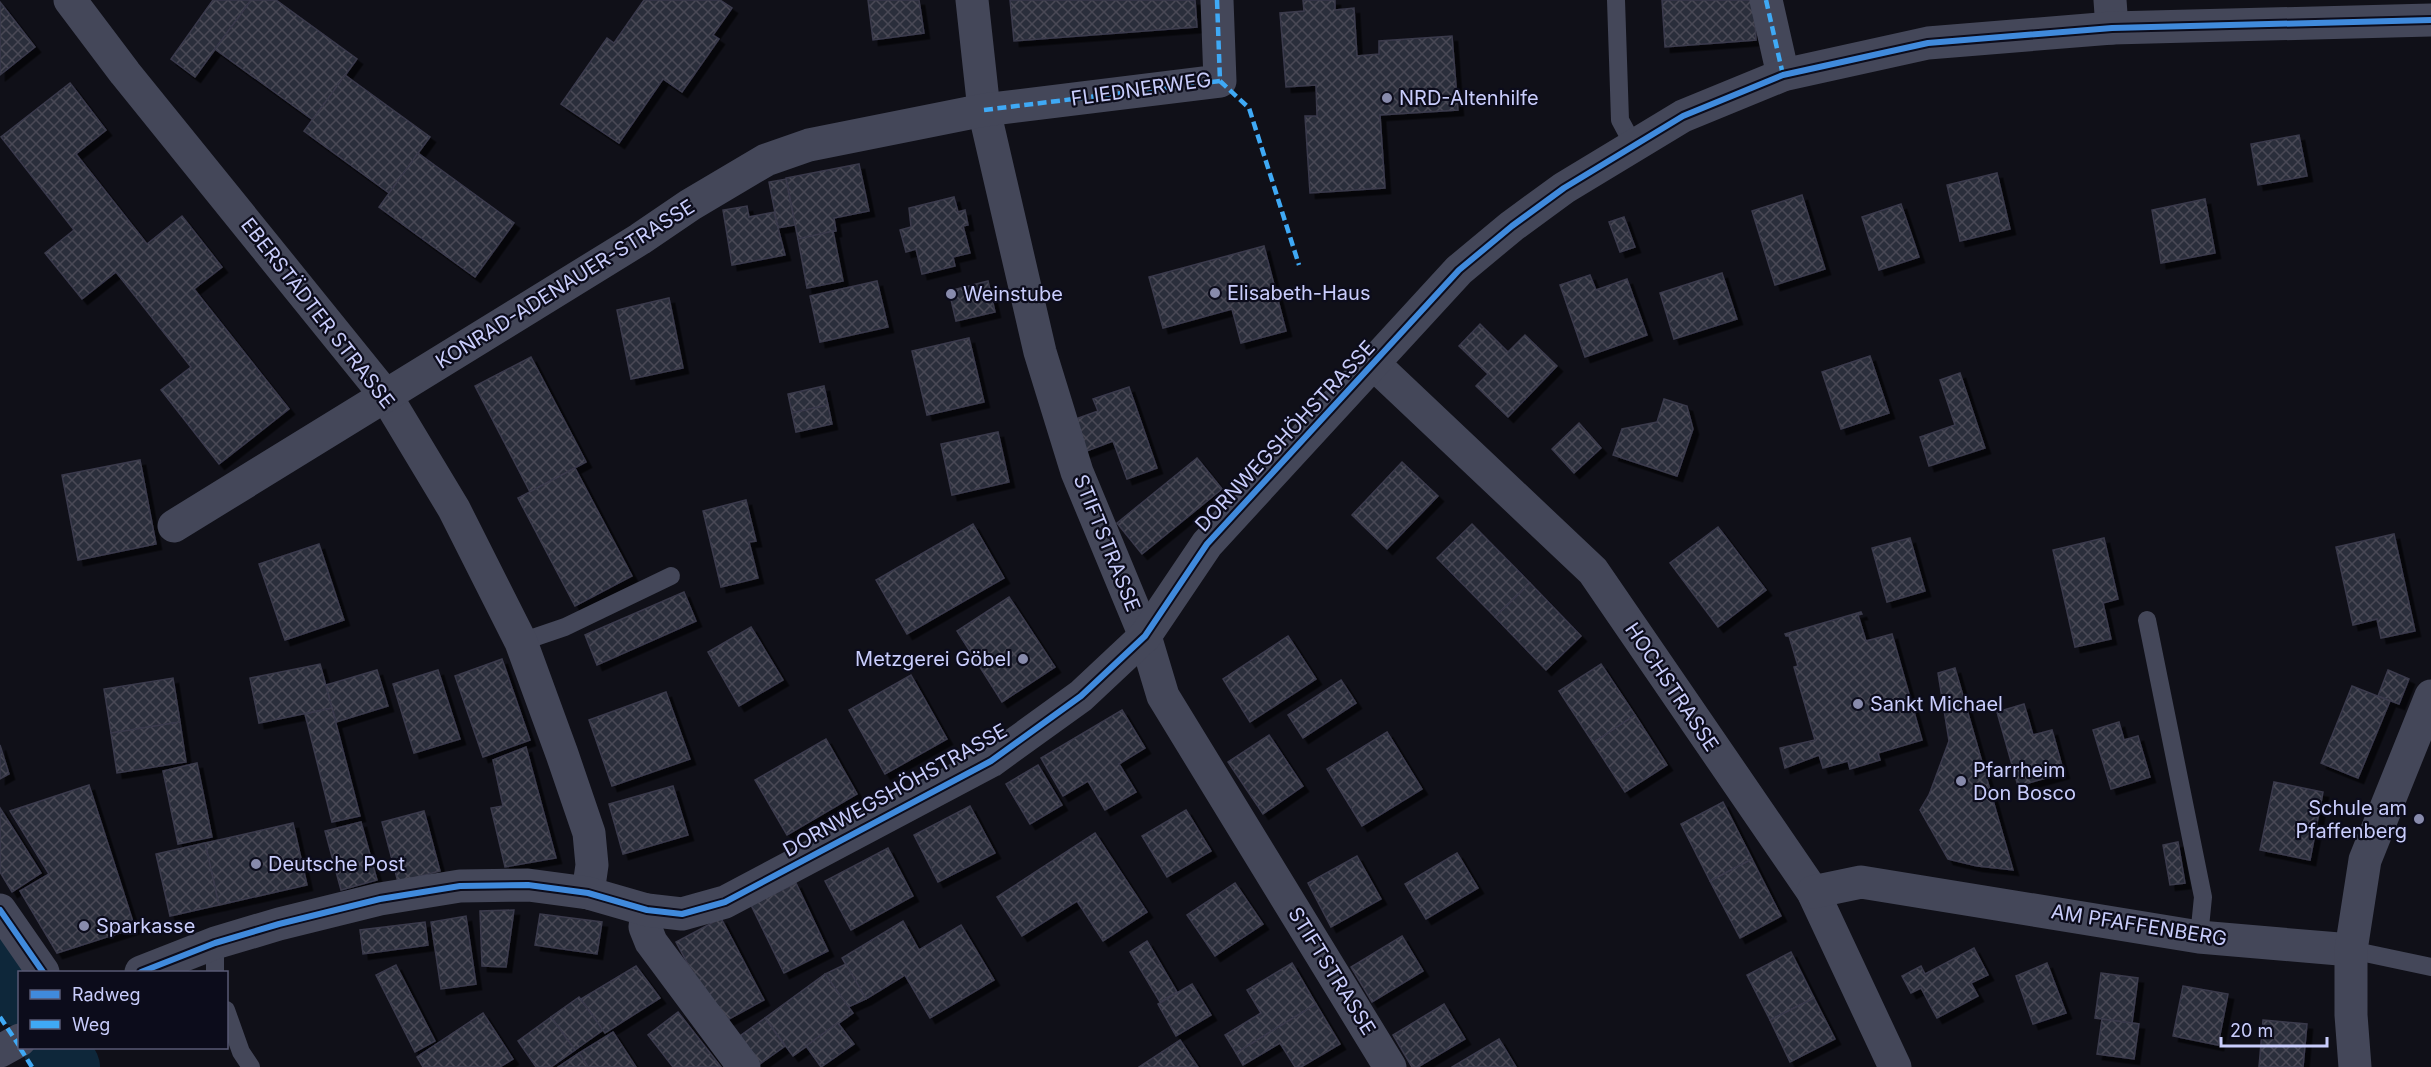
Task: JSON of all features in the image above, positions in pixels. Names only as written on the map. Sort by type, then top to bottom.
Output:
[{"type":"street","name":"EBERSTÄDTER STRASSE","points":[[70,0],[124,73],[386,396],[454,509],[521,642],[589,833],[592,865],[588,893]]},
{"type":"street","name":"STIFTSTRASSE","points":[[972,0],[984,110],[1040,351],[1070,450],[1112,560],[1145,636],[1163,696],[1390,1067]]},
{"type":"street","name":"FLIEDNERWEG","points":[[984,110],[1220,81],[1217,0]]},
{"type":"street","points":[[1766,0],[1783,75]]},
{"type":"street","name":"DORNWEGSHÖHSTRASSE","points":[[146,971],[215,958],[279,924],[380,899],[460,886],[528,885],[588,893],[647,910],[682,914],[724,902],[991,761],[1081,696],[1145,636],[1207,544],[1460,270],[1504,233],[1564,188],[1683,116],[1783,75],[1928,43],[2111,14],[2431,21]]},
{"type":"street","name":"KONRAD-ADENAUER-STRASSE","points":[[174,526],[766,160],[809,145],[984,110]]},
{"type":"street","name":"HOCHSTRASSE","points":[[1374,364],[1593,571],[1813,892],[1895,1067]]},
{"type":"street","points":[[2355,1067],[2351,1015],[2351,950],[2365,860],[2431,696]]},
{"type":"street","name":"AM PFAFFENBERG","points":[[1813,892],[1861,882],[2199,937],[2351,950]]},
{"type":"street","points":[[0,910],[42,971]]},
{"type":"street","points":[[647,910],[645,927],[651,942],[744,1067]]},
{"type":"lane","points":[[1616,0],[1620,120],[1634,146]]},
{"type":"lane","points":[[521,642],[565,627],[671,576]]},
{"type":"lane","points":[[2147,621],[2203,897],[2199,937]]},
{"type":"lane","points":[[2351,950],[2431,967]]},
{"type":"lane","points":[[228,1016],[241,1052],[251,1067]]},
{"type":"green space","points":[[0,934],[28,971],[18,971],[18,995],[2,1003]]},
{"type":"building","points":[[213,0],[251,0],[195,77],[171,59]]},
{"type":"building","points":[[251,0],[276,0],[357,59],[313,120],[215,49]]},
{"type":"building","points":[[644,0],[720,0],[732,8],[713,35],[719,39],[682,92],[663,79],[619,143],[561,104],[607,38],[614,43]]},
{"type":"building","points":[[868,0],[919,0],[924,33],[873,40]]},
{"type":"building","points":[[1010,0],[1195,0],[1197,27],[1014,41]]},
{"type":"building","name":"NRD-Altenhilfe","points":[[1303,0],[1335,0],[1335,10],[1354,8],[1357,56],[1379,54],[1379,41],[1452,36],[1458,110],[1380,115],[1385,188],[1310,193],[1305,116],[1317,116],[1316,85],[1286,87],[1280,13],[1304,11]]},
{"type":"building","points":[[1662,0],[1754,0],[1756,40],[1665,47]]},
{"type":"building","points":[[0,2],[35,47],[0,75]]},
{"type":"building","points":[[345,75],[430,137],[389,193],[304,131]]},
{"type":"building","points":[[70,83],[106,130],[76,154],[147,244],[182,216],[222,267],[194,289],[289,409],[219,464],[161,390],[191,367],[116,272],[82,299],[45,253],[74,230],[1,137]]},
{"type":"building","points":[[2299,135],[2307,176],[2258,185],[2251,144]]},
{"type":"building","points":[[418,153],[514,223],[475,277],[379,207]]},
{"type":"building","points":[[859,164],[869,211],[834,218],[836,231],[798,239],[786,178]]},
{"type":"building","points":[[1997,173],[2010,229],[1960,241],[1947,185]]},
{"type":"building","points":[[786,179],[795,225],[778,228],[769,182]]},
{"type":"building","points":[[1802,195],[1825,269],[1775,285],[1752,211]]},
{"type":"building","points":[[954,197],[958,212],[965,210],[968,225],[963,226],[970,253],[953,257],[955,266],[922,274],[916,249],[906,252],[900,230],[911,227],[909,208]]},
{"type":"building","points":[[2205,199],[2215,253],[2161,263],[2152,210]]},
{"type":"building","points":[[1901,204],[1919,257],[1879,270],[1862,217]]},
{"type":"building","points":[[747,206],[749,217],[774,212],[785,255],[732,265],[723,210]]},
{"type":"building","points":[[1624,217],[1635,247],[1620,252],[1609,222]]},
{"type":"building","points":[[833,231],[843,281],[807,288],[798,239]]},
{"type":"building","name":"Elisabeth-Haus","points":[[1264,246],[1286,331],[1241,343],[1232,309],[1163,328],[1149,277]]},
{"type":"building","points":[[1722,273],[1737,319],[1674,339],[1660,293]]},
{"type":"building","points":[[1590,275],[1596,290],[1627,279],[1647,335],[1585,357],[1560,285]]},
{"type":"building","points":[[877,281],[888,327],[820,342],[810,296]]},
{"type":"building","points":[[988,281],[995,312],[956,321],[949,291]]},
{"type":"building","points":[[669,298],[683,368],[631,379],[617,310]]},
{"type":"building","points":[[1480,324],[1508,352],[1525,335],[1557,366],[1508,417],[1476,386],[1488,374],[1459,346]]},
{"type":"building","points":[[969,338],[984,402],[927,415],[912,351]]},
{"type":"building","points":[[1870,356],[1889,413],[1841,429],[1822,372]]},
{"type":"building","points":[[531,357],[586,462],[530,492],[475,386]]},
{"type":"building","points":[[1960,373],[1985,448],[1929,466],[1920,437],[1955,425],[1940,380]]},
{"type":"building","points":[[824,386],[828,405],[792,413],[788,394]]},
{"type":"building","points":[[1129,387],[1157,468],[1127,479],[1113,441],[1084,452],[1073,420],[1098,411],[1093,399]]},
{"type":"building","points":[[1664,399],[1687,406],[1693,429],[1677,476],[1613,455],[1622,429],[1657,422]]},
{"type":"building","points":[[828,405],[832,424],[796,432],[792,413]]},
{"type":"building","points":[[1579,423],[1601,448],[1574,473],[1552,449]]},
{"type":"building","points":[[998,432],[1009,482],[952,495],[941,444]]},
{"type":"building","points":[[1197,458],[1222,489],[1142,554],[1117,523]]},
{"type":"building","points":[[140,460],[156,544],[78,560],[62,475]]},
{"type":"building","points":[[1402,462],[1438,496],[1387,549],[1352,515]]},
{"type":"building","points":[[575,468],[632,576],[575,606],[518,498]]},
{"type":"building","points":[[746,500],[756,541],[749,542],[758,578],[721,587],[703,511]]},
{"type":"building","points":[[973,524],[1004,578],[907,634],[876,580]]},
{"type":"building","points":[[1472,524],[1530,583],[1495,617],[1437,558]]},
{"type":"building","points":[[1718,527],[1766,590],[1718,627],[1670,563]]},
{"type":"building","points":[[2394,534],[2415,631],[2381,638],[2377,619],[2353,625],[2336,547]]},
{"type":"building","points":[[1910,538],[1925,591],[1887,602],[1872,548]]},
{"type":"building","points":[[2104,538],[2118,599],[2103,603],[2111,639],[2075,647],[2053,550]]},
{"type":"building","points":[[319,544],[344,620],[285,640],[259,564]]},
{"type":"building","points":[[1530,583],[1581,636],[1546,670],[1495,617]]},
{"type":"building","points":[[684,592],[696,621],[597,665],[585,635]]},
{"type":"building","points":[[1009,597],[1055,667],[1002,702],[957,631]]},
{"type":"building","name":"Sankt Michael","points":[[1861,612],[1862,614],[1858,615],[1866,641],[1892,634],[1922,740],[1878,753],[1880,760],[1850,769],[1848,761],[1823,768],[1819,755],[1785,768],[1780,748],[1815,740],[1794,667],[1798,666],[1789,636],[1785,634]]},
{"type":"building","points":[[751,627],[783,680],[739,706],[708,652]]},
{"type":"building","points":[[1288,636],[1316,679],[1250,722],[1223,679]]},
{"type":"building","points":[[502,659],[530,740],[483,757],[455,676]]},
{"type":"building","points":[[320,664],[332,708],[259,723],[250,678]]},
{"type":"building","points":[[1601,664],[1635,715],[1593,743],[1559,691]]},
{"type":"building","name":"Pfarrheim Don Bosco","points":[[1955,668],[2013,870],[1977,866],[1948,859],[1920,810],[1929,795],[1949,741],[1938,673]]},
{"type":"building","points":[[377,670],[388,706],[336,722],[326,685]]},
{"type":"building","points":[[438,670],[460,739],[414,753],[393,684]]},
{"type":"building","points":[[2388,670],[2409,679],[2399,704],[2378,696]]},
{"type":"building","points":[[911,675],[947,739],[885,774],[849,710]]},
{"type":"building","points":[[173,678],[180,722],[111,733],[104,689]]},
{"type":"building","points":[[1341,680],[1356,703],[1303,738],[1288,715]]},
{"type":"building","points":[[2352,686],[2390,701],[2358,778],[2321,763]]},
{"type":"building","points":[[666,692],[690,759],[612,786],[589,720]]},
{"type":"building","points":[[2024,704],[2033,735],[2052,730],[2064,773],[2018,786],[1997,712]]},
{"type":"building","points":[[332,708],[360,816],[332,822],[305,714]]},
{"type":"building","points":[[1122,710],[1145,748],[1119,764],[1136,792],[1105,810],[1088,781],[1063,796],[1041,758]]},
{"type":"building","points":[[1635,715],[1667,765],[1625,792],[1593,743]]},
{"type":"building","points":[[180,722],[186,762],[117,773],[111,733]]},
{"type":"building","points":[[2119,722],[2124,740],[2138,736],[2150,777],[2111,789],[2093,730]]},
{"type":"building","points":[[1387,732],[1422,789],[1362,826],[1327,769]]},
{"type":"building","points":[[1269,735],[1303,786],[1263,814],[1228,762]]},
{"type":"building","points":[[826,739],[857,794],[787,835],[755,780]]},
{"type":"building","points":[[0,745],[9,774],[0,779]]},
{"type":"building","points":[[526,747],[556,858],[505,867],[491,808],[503,806],[493,760]]},
{"type":"building","points":[[197,763],[212,837],[178,844],[163,771]]},
{"type":"building","points":[[1038,765],[1062,805],[1030,824],[1006,784]]},
{"type":"building","points":[[2274,782],[2323,792],[2310,860],[2260,850]]},
{"type":"building","points":[[89,785],[135,928],[57,953],[20,891],[49,874],[10,811]]},
{"type":"building","points":[[673,786],[688,835],[623,854],[609,804]]},
{"type":"building","points":[[1723,802],[1752,859],[1710,881],[1681,824]]},
{"type":"building","points":[[970,806],[995,853],[938,882],[914,835]]},
{"type":"building","points":[[0,808],[41,873],[12,892],[0,872]]},
{"type":"building","points":[[1186,810],[1211,851],[1167,877],[1142,836]]},
{"type":"building","points":[[424,811],[440,871],[398,882],[382,822]]},
{"type":"building","points":[[361,822],[377,880],[341,890],[325,831]]},
{"type":"building","name":"Deutsche Post","points":[[293,823],[307,885],[219,905],[205,843]]},
{"type":"building","points":[[1095,833],[1147,912],[1103,941],[1077,901],[1022,936],[997,897]]},
{"type":"building","points":[[2178,842],[2185,883],[2170,885],[2163,845]]},
{"type":"building","points":[[205,843],[219,905],[170,916],[156,854]]},
{"type":"building","points":[[888,848],[913,896],[851,930],[825,881]]},
{"type":"building","points":[[1457,853],[1478,888],[1426,919],[1405,884]]},
{"type":"building","points":[[1357,856],[1381,899],[1331,927],[1308,883]]},
{"type":"building","points":[[1752,859],[1781,916],[1740,938],[1710,881]]},
{"type":"building","points":[[796,883],[828,951],[784,973],[751,905]]},
{"type":"building","points":[[1235,883],[1263,924],[1215,956],[1187,915]]},
{"type":"building","points":[[514,910],[506,967],[482,966],[480,911]]},
{"type":"building","points":[[540,914],[602,922],[597,954],[535,945]]},
{"type":"building","points":[[466,916],[476,984],[441,989],[431,922]]},
{"type":"building","points":[[721,918],[764,1000],[720,1024],[676,942]]},
{"type":"building","points":[[903,921],[919,950],[961,925],[994,980],[930,1018],[905,975],[866,999],[842,958]]},
{"type":"building","points":[[425,922],[428,945],[363,954],[360,930]]},
{"type":"building","points":[[1402,936],[1423,971],[1372,1002],[1351,967]]},
{"type":"building","points":[[1147,941],[1177,992],[1160,1002],[1130,952]]},
{"type":"building","points":[[1974,948],[1988,975],[1971,983],[1978,996],[1937,1018],[1921,988],[1911,993],[1902,976],[1921,966],[1925,974]]},
{"type":"building","points":[[1791,952],[1814,998],[1770,1020],[1747,975]]},
{"type":"building","points":[[1292,963],[1316,1004],[1236,1053],[1225,1035],[1261,1013],[1247,990]]},
{"type":"building","points":[[2047,963],[2066,1013],[2033,1024],[2016,976]]},
{"type":"building","points":[[846,964],[866,999],[848,1007],[825,974]]},
{"type":"building","points":[[396,965],[435,1041],[415,1052],[376,975]]},
{"type":"building","points":[[636,966],[660,998],[605,1033],[581,999]]},
{"type":"building","points":[[2101,973],[2138,978],[2132,1023],[2095,1018]]},
{"type":"building","points":[[825,974],[853,1013],[793,1056],[765,1018]]},
{"type":"building","points":[[1192,984],[1211,1015],[1176,1036],[1158,1004]]},
{"type":"building","points":[[2183,986],[2228,994],[2218,1045],[2173,1036]]},
{"type":"building","points":[[579,997],[603,1030],[575,1050],[551,1017]]},
{"type":"building","points":[[1814,998],[1835,1039],[1790,1062],[1770,1020]]},
{"type":"building","points":[[1316,1004],[1340,1044],[1301,1067],[1295,1067],[1280,1043],[1243,1065],[1236,1053]]},
{"type":"building","points":[[1444,1004],[1465,1039],[1418,1067],[1412,1067],[1393,1035]]},
{"type":"building","points":[[678,1012],[721,1067],[673,1067],[648,1035]]},
{"type":"building","points":[[483,1013],[513,1059],[500,1067],[423,1067],[417,1057]]},
{"type":"building","points":[[551,1017],[575,1050],[551,1067],[536,1067],[518,1041]]},
{"type":"building","points":[[765,1018],[785,1046],[757,1066],[737,1038]]},
{"type":"building","points":[[2102,1019],[2139,1024],[2134,1059],[2097,1054]]},
{"type":"building","points":[[2263,1020],[2307,1024],[2303,1067],[2259,1067]]},
{"type":"building","points":[[838,1023],[854,1044],[821,1067],[806,1046]]},
{"type":"building","points":[[613,1032],[636,1067],[588,1067],[579,1053]]},
{"type":"building","points":[[1499,1039],[1516,1067],[1452,1067]]},
{"type":"building","points":[[1180,1040],[1198,1067],[1139,1067]]},
{"type":"building","points":[[579,1053],[588,1067],[558,1067]]},
{"type":"waterway","points":[[0,967],[18,992]]},
{"type":"waterway","points":[[56,1049],[68,1067]]},
{"type":"marked path","points":[[1217,0],[1220,81],[1249,108],[1299,265]]},
{"type":"marked path","points":[[1766,0],[1783,75]]},
{"type":"marked path","points":[[984,110],[1220,81]]},
{"type":"marked path","points":[[0,1017],[18,1044]]},
{"type":"marked path","points":[[21,1049],[32,1067]]},
{"type":"cycle path","points":[[144,971],[215,943],[279,924],[380,899],[460,886],[528,885],[588,893],[647,910],[682,914],[725,902],[991,761],[1081,696],[1145,636],[1207,544],[1459,270],[1512,226],[1564,188],[1683,116],[1783,75],[1928,43],[2112,28],[2431,20]]},
{"type":"cycle path","points":[[0,910],[42,971]]},
{"type":"place","name":"NRD-Altenhilfe","points":[[1387,98]]},
{"type":"place","name":"Elisabeth-Haus","points":[[1215,293]]},
{"type":"place","name":"Weinstube","points":[[951,294]]},
{"type":"place","name":"Metzgerei Göbel","points":[[1023,659]]},
{"type":"place","name":"Sankt Michael","points":[[1858,704]]},
{"type":"place","name":"Pfarrheim Don Bosco","points":[[1961,781]]},
{"type":"place","name":"Schule am Pfaffenberg","points":[[2419,819]]},
{"type":"place","name":"Deutsche Post","points":[[256,864]]},
{"type":"place","name":"Sparkasse","points":[[84,926]]}]
